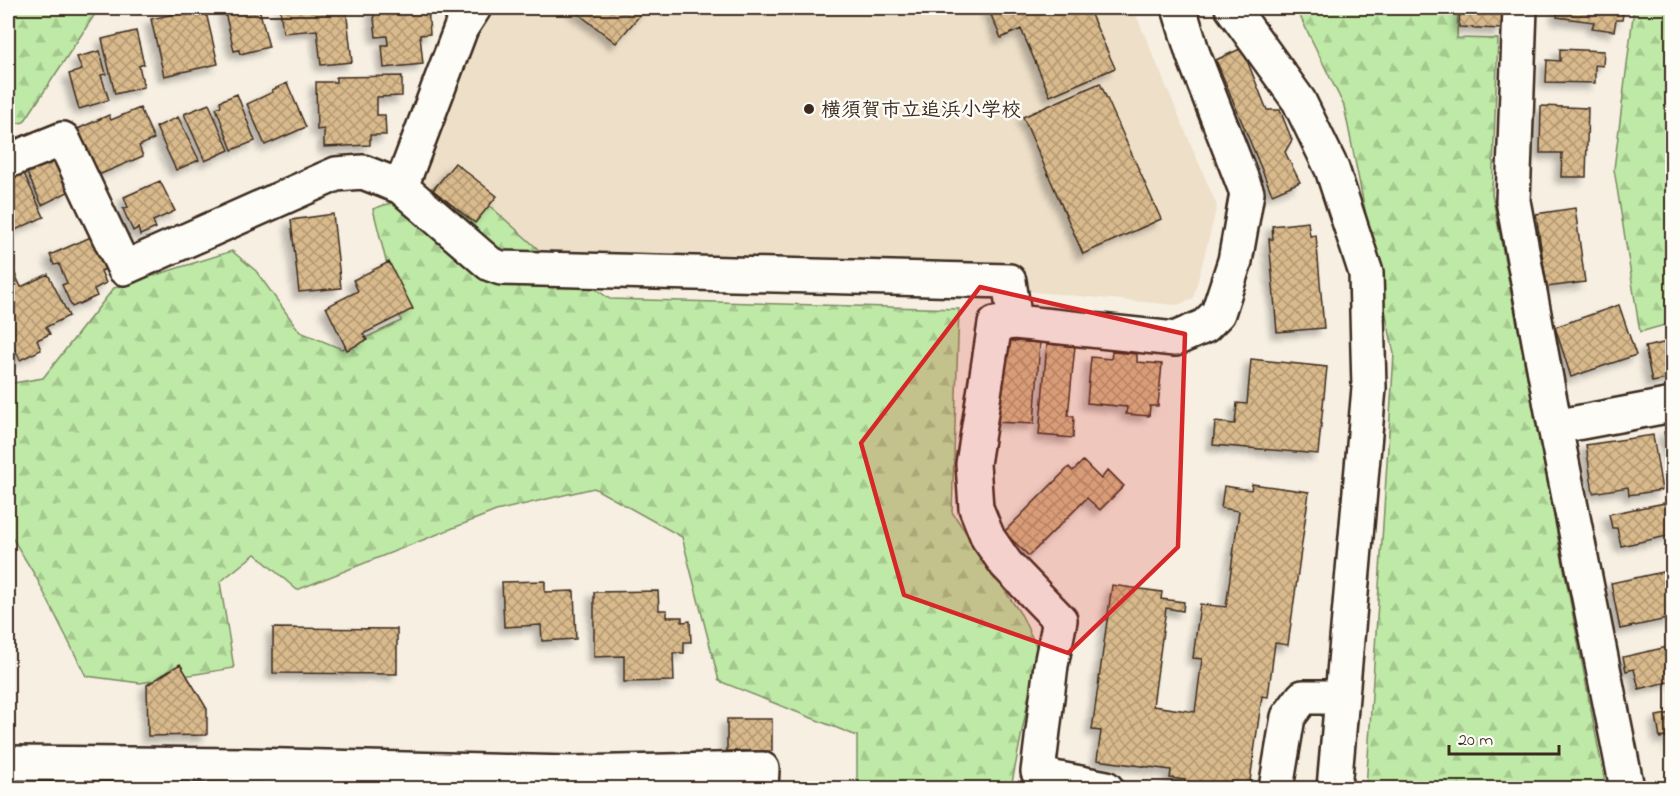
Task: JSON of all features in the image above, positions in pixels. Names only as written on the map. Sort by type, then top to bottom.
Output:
[{"type":"street","points":[[401,187],[461,28],[474,8]]},
{"type":"street","points":[[1106,789],[1054,778],[1038,772],[1051,665],[1060,620],[1006,564],[988,538],[976,508],[973,464],[995,324],[1016,322],[1175,339],[1205,326],[1218,313],[1235,261],[1247,193],[1193,54],[1179,8]]},
{"type":"street","points":[[1232,8],[1299,101],[1332,169],[1366,273],[1369,388],[1334,789]]},
{"type":"street","points":[[1520,8],[1513,201],[1627,789]]},
{"type":"street","points":[[8,161],[63,139],[124,268],[336,174],[363,172],[401,187],[490,264],[501,267],[1009,280],[1016,322]]},
{"type":"street","points":[[1555,427],[1672,405]]},
{"type":"street","points":[[1276,789],[1288,717],[1303,697],[1342,697]]},
{"type":"street","points":[[8,763],[245,777],[570,781],[762,769],[762,789]]},
{"type":"highlighted area","points":[[980,287],[1185,334],[1178,547],[1068,653],[904,595],[861,443]]},
{"type":"shaded area","name":"横須賀市立追浜小学校","points":[[490,8],[1133,8],[1217,206],[1193,299],[1177,305],[1024,291],[1022,269],[497,258],[415,187],[471,31]]},
{"type":"green space","points":[[8,8],[99,8],[24,122],[8,125]]},
{"type":"green space","points":[[1296,8],[1458,8],[1457,38],[1498,39],[1492,194],[1606,788],[1366,788],[1394,354],[1344,106]]},
{"type":"green space","points":[[1634,8],[1672,8],[1672,323],[1640,332],[1614,169]]},
{"type":"green space","points":[[459,178],[539,250],[610,299],[959,309],[952,512],[1022,616],[1038,650],[1011,788],[857,788],[857,736],[719,681],[682,537],[594,488],[496,511],[297,590],[255,554],[220,582],[234,668],[140,683],[86,676],[36,577],[8,531],[8,384],[43,378],[114,288],[232,251],[256,271],[300,332],[342,349],[401,321],[373,209]]},
{"type":"building","points":[[205,8],[218,64],[164,76],[151,19]]},
{"type":"building","points":[[224,8],[259,8],[269,47],[240,54],[239,50],[234,51]]},
{"type":"building","points":[[280,8],[346,8],[352,62],[321,65],[317,30],[283,33]]},
{"type":"building","points":[[373,8],[428,8],[430,34],[420,35],[423,64],[384,68],[382,45],[388,45],[387,36],[376,37]]},
{"type":"building","points":[[571,8],[646,8],[616,43]]},
{"type":"building","points":[[988,8],[1088,8],[1115,68],[1050,96],[1021,29],[1001,38]]},
{"type":"building","points":[[1460,8],[1503,8],[1501,29],[1459,27]]},
{"type":"building","points":[[1558,8],[1624,8],[1622,20],[1616,20],[1614,31],[1592,28],[1594,22],[1557,17]]},
{"type":"building","points":[[136,31],[144,64],[139,66],[144,87],[115,94],[102,39]]},
{"type":"building","points":[[1242,48],[1267,110],[1280,110],[1292,140],[1285,152],[1300,182],[1272,194],[1216,60]]},
{"type":"building","points":[[1560,49],[1604,51],[1603,66],[1595,65],[1595,83],[1546,82],[1547,60],[1560,61]]},
{"type":"building","points":[[100,51],[106,74],[101,75],[109,100],[79,109],[69,74],[82,70],[77,57]]},
{"type":"building","points":[[402,76],[402,96],[377,97],[377,115],[385,115],[386,135],[370,135],[370,145],[324,147],[324,129],[317,130],[316,82],[336,82],[336,77]]},
{"type":"building","points":[[287,83],[306,127],[265,145],[247,104]]},
{"type":"building","points":[[1100,83],[1161,219],[1083,254],[1023,117]]},
{"type":"building","points":[[237,94],[255,141],[232,150],[216,108],[221,106],[220,101]]},
{"type":"building","points":[[209,104],[229,150],[205,161],[184,114]]},
{"type":"building","points":[[1541,106],[1588,108],[1586,177],[1561,177],[1562,153],[1540,153]]},
{"type":"building","points":[[140,108],[154,139],[139,146],[143,156],[94,177],[73,131],[109,115],[111,120]]},
{"type":"building","points":[[178,117],[199,160],[176,170],[156,127]]},
{"type":"building","points":[[48,154],[52,163],[57,161],[70,191],[42,205],[27,173],[31,171],[27,163]]},
{"type":"building","points":[[455,163],[497,196],[475,223],[433,190]]},
{"type":"building","points":[[22,169],[44,217],[13,231],[8,218],[8,175]]},
{"type":"building","points":[[160,181],[175,211],[153,221],[156,228],[140,235],[138,228],[133,231],[123,209],[128,207],[124,197]]},
{"type":"building","points":[[1575,208],[1585,282],[1547,287],[1536,214]]},
{"type":"building","points":[[333,214],[341,288],[299,292],[291,220]]},
{"type":"building","points":[[1308,222],[1310,236],[1316,235],[1324,328],[1277,332],[1269,239],[1273,239],[1272,226]]},
{"type":"building","points":[[93,236],[108,268],[101,271],[106,283],[94,289],[97,296],[72,307],[62,285],[67,283],[59,264],[54,265],[50,255]]},
{"type":"building","points":[[8,259],[21,287],[48,274],[69,316],[46,327],[50,334],[37,340],[41,350],[20,360],[8,334]]},
{"type":"building","points":[[389,262],[413,309],[363,334],[367,340],[347,350],[326,307],[358,291],[353,280]]},
{"type":"building","points":[[1619,305],[1636,355],[1571,377],[1555,327]]},
{"type":"building","points":[[1001,340],[1040,343],[1034,424],[995,422]]},
{"type":"building","points":[[1672,341],[1672,378],[1652,382],[1645,347]]},
{"type":"building","points":[[1047,344],[1075,346],[1068,416],[1074,416],[1073,438],[1039,435]]},
{"type":"building","points":[[1112,352],[1137,354],[1137,362],[1162,364],[1158,406],[1150,406],[1149,416],[1126,414],[1127,407],[1087,403],[1091,357],[1111,359]]},
{"type":"building","points":[[1251,359],[1327,367],[1318,454],[1213,445],[1215,422],[1235,424],[1237,403],[1247,404]]},
{"type":"building","points":[[1672,430],[1672,469],[1664,432]]},
{"type":"building","points":[[1653,435],[1662,490],[1629,495],[1628,487],[1593,493],[1586,445]]},
{"type":"building","points":[[1083,461],[1101,479],[1108,470],[1124,486],[1100,510],[1087,498],[1029,556],[1004,532],[1069,467],[1073,471]]},
{"type":"building","points":[[1252,484],[1309,492],[1288,645],[1275,643],[1268,697],[1262,696],[1249,788],[1183,788],[1185,780],[1170,778],[1171,770],[1097,760],[1101,731],[1092,730],[1112,585],[1162,592],[1161,599],[1184,602],[1183,611],[1166,608],[1153,706],[1195,712],[1202,659],[1193,658],[1200,604],[1226,607],[1239,511],[1221,508],[1224,486],[1251,490]]},
{"type":"building","points":[[1665,503],[1672,535],[1621,546],[1617,528],[1612,528],[1609,514]]},
{"type":"building","points":[[1672,570],[1672,618],[1620,629],[1611,583]]},
{"type":"building","points":[[545,581],[545,592],[574,591],[576,639],[542,641],[541,625],[504,627],[502,582]]},
{"type":"building","points":[[658,591],[659,610],[667,610],[667,617],[682,617],[682,622],[690,621],[691,642],[684,642],[684,653],[673,653],[674,681],[624,682],[624,656],[594,657],[594,592]]},
{"type":"building","points":[[273,628],[397,629],[397,674],[273,673]]},
{"type":"building","points":[[1672,646],[1672,681],[1639,689],[1634,669],[1626,671],[1623,657]]},
{"type":"building","points":[[180,664],[207,709],[207,735],[148,736],[147,685]]},
{"type":"building","points":[[1672,713],[1672,749],[1670,736],[1660,738],[1656,716]]},
{"type":"building","points":[[727,719],[772,719],[772,751],[727,751]]},
{"type":"place","name":"横須賀市立追浜小学校","points":[[809,109]]}]
